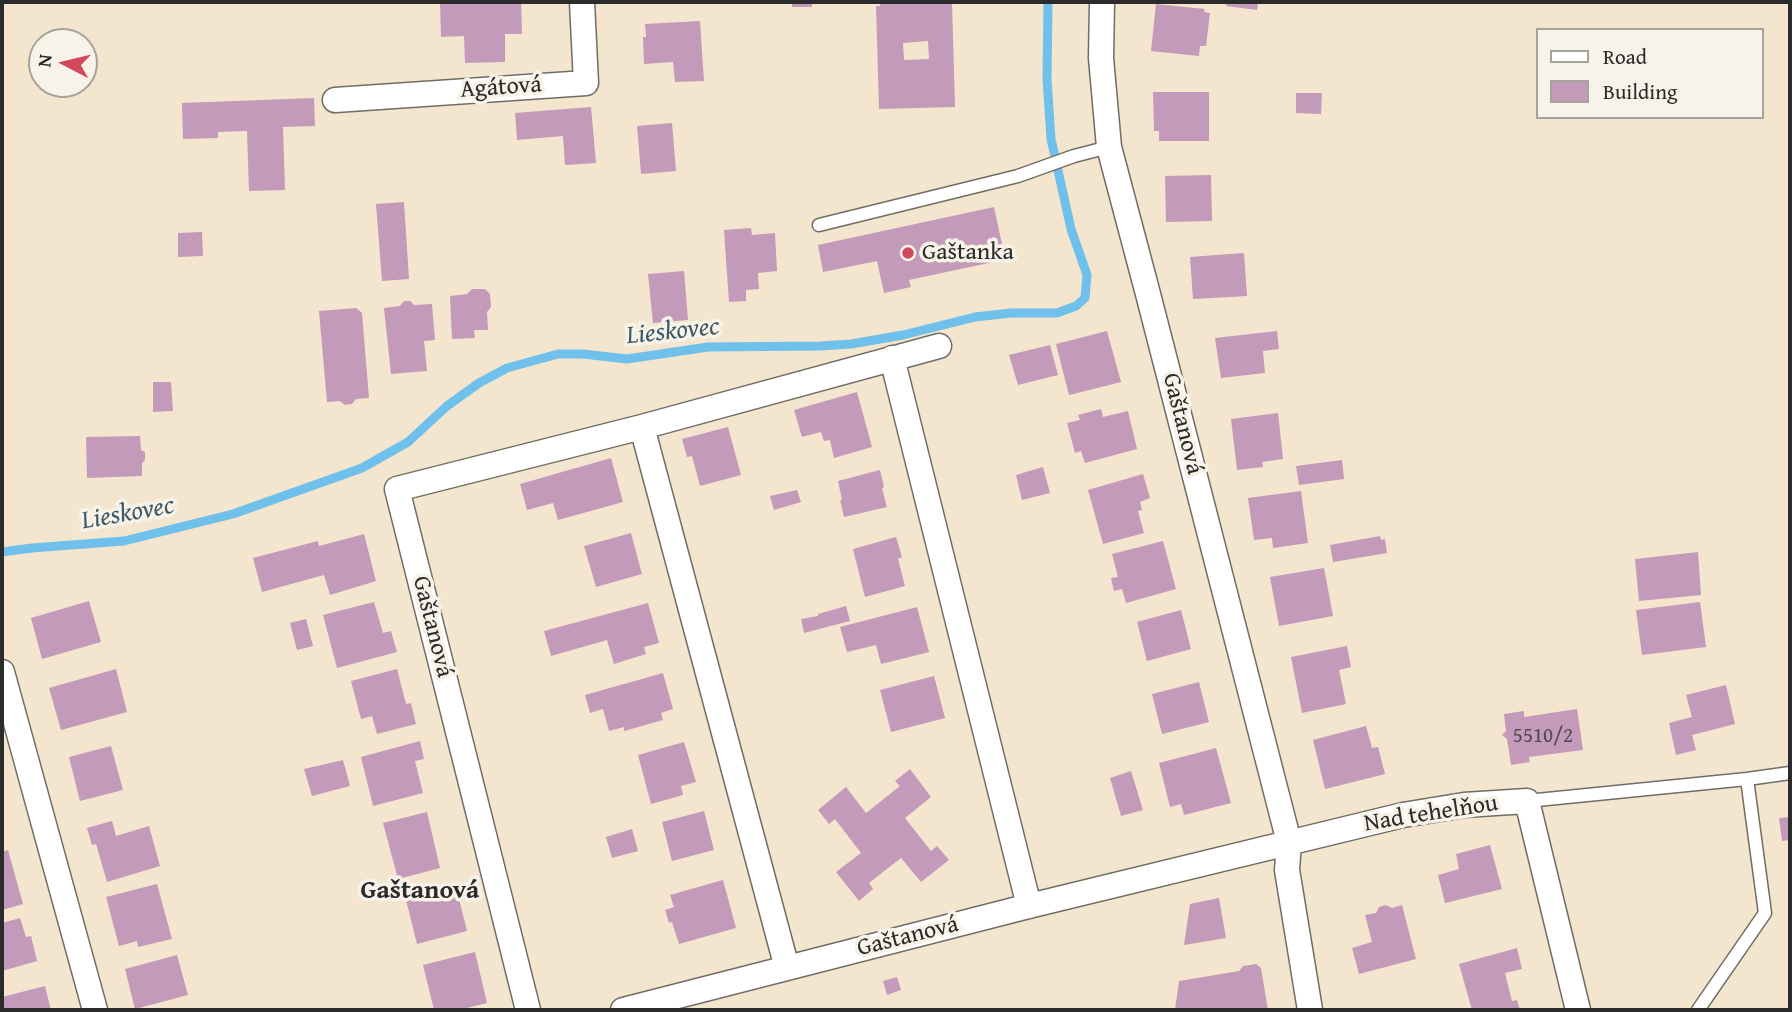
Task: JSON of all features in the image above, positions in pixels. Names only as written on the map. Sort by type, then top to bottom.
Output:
[{"type":"street","name":"Agátová","points":[[335,100],[586,83],[582,2]]},
{"type":"street","name":"Gaštanová","points":[[1102,2],[1101,58],[1109,147],[1289,842],[1287,870],[1310,1010]]},
{"type":"street","name":"Gaštanová","points":[[528,1010],[397,489],[642,427],[939,346]]},
{"type":"street","points":[[892,358],[1029,906]]},
{"type":"street","points":[[642,427],[787,968]]},
{"type":"street","points":[[2,672],[95,1010]]},
{"type":"street","name":"Nad tehelňou","points":[[1289,842],[1403,814],[1464,805],[1527,801],[1578,1010]]},
{"type":"street","name":"Gaštanová","points":[[623,1010],[1289,842]]},
{"type":"lane","points":[[819,225],[1018,176],[1109,147]]},
{"type":"lane","points":[[1527,801],[1790,773]]},
{"type":"lane","points":[[1698,1010],[1765,913],[1747,779]]},
{"type":"building","points":[[440,2],[521,2],[522,34],[505,34],[505,62],[465,63],[464,36],[441,37]]},
{"type":"building","points":[[792,2],[812,2],[812,7],[792,7]]},
{"type":"building","points":[[880,2],[952,2],[955,107],[879,109],[876,6],[880,6]],"holes":[[[928,41],[929,59],[904,60],[903,43]]]},
{"type":"building","points":[[1227,2],[1258,2],[1257,10],[1226,6]]},
{"type":"building","points":[[1156,4],[1205,9],[1204,12],[1210,13],[1206,46],[1200,46],[1199,56],[1151,51]]},
{"type":"building","points":[[700,21],[704,81],[675,82],[673,62],[644,64],[645,24]]},
{"type":"building","points":[[1153,92],[1209,92],[1209,141],[1159,141],[1159,131],[1154,131]]},
{"type":"building","points":[[1296,93],[1322,93],[1321,114],[1296,113]]},
{"type":"building","points":[[314,98],[315,126],[283,127],[285,190],[249,191],[247,131],[218,132],[218,138],[183,139],[182,103]]},
{"type":"building","points":[[591,107],[596,163],[565,165],[563,136],[517,140],[515,113]]},
{"type":"building","points":[[672,123],[676,171],[641,174],[637,126]]},
{"type":"building","points":[[1211,175],[1212,221],[1166,222],[1165,176]]},
{"type":"building","points":[[404,202],[409,279],[382,281],[376,204]]},
{"type":"building","name":"Gaštanka","points":[[994,207],[1002,244],[995,246],[998,261],[909,280],[911,287],[884,293],[877,261],[823,272],[818,245]]},
{"type":"building","points":[[751,228],[752,235],[775,233],[777,271],[758,273],[759,289],[746,290],[746,301],[729,302],[724,230]]},
{"type":"building","points":[[202,232],[203,256],[178,257],[178,233]]},
{"type":"building","points":[[1244,253],[1247,296],[1193,299],[1190,257]]},
{"type":"building","points":[[684,271],[688,320],[653,323],[648,274]]},
{"type":"building","points":[[472,289],[485,289],[490,294],[488,330],[474,330],[475,338],[452,339],[450,296],[467,294]]},
{"type":"building","points":[[404,301],[410,301],[414,305],[432,304],[435,340],[424,341],[427,371],[391,374],[384,308],[400,306]]},
{"type":"building","points":[[356,308],[362,313],[369,398],[356,399],[352,404],[345,405],[340,401],[327,402],[319,311]]},
{"type":"building","points":[[1107,331],[1121,382],[1069,395],[1056,344]]},
{"type":"building","points":[[1277,331],[1279,349],[1263,351],[1265,373],[1221,378],[1215,338]]},
{"type":"building","points":[[1050,345],[1058,375],[1018,385],[1009,355]]},
{"type":"building","points":[[153,382],[171,382],[173,411],[153,412]]},
{"type":"building","points":[[857,392],[872,447],[834,458],[830,440],[824,441],[821,432],[802,437],[794,410]]},
{"type":"building","points":[[1101,409],[1103,417],[1128,411],[1137,449],[1085,463],[1081,451],[1075,453],[1067,423],[1080,420],[1078,415]]},
{"type":"building","points":[[1278,413],[1283,459],[1262,462],[1263,467],[1237,470],[1231,419]]},
{"type":"building","points":[[728,427],[741,475],[700,486],[692,456],[687,457],[682,439]]},
{"type":"building","points":[[140,436],[141,450],[145,452],[142,476],[87,478],[86,437]]},
{"type":"building","points":[[611,458],[623,502],[558,520],[553,503],[527,510],[520,484]]},
{"type":"building","points":[[1342,460],[1344,479],[1299,485],[1296,466]]},
{"type":"building","points":[[1043,467],[1050,493],[1022,500],[1016,475]]},
{"type":"building","points":[[880,470],[887,507],[844,517],[838,481]]},
{"type":"building","points":[[1143,474],[1150,498],[1140,502],[1142,510],[1138,511],[1144,533],[1103,544],[1088,490]]},
{"type":"building","points":[[797,490],[801,502],[774,510],[770,496]]},
{"type":"building","points":[[1301,491],[1308,543],[1273,548],[1272,538],[1254,540],[1248,498]]},
{"type":"building","points":[[631,533],[642,574],[596,587],[584,546]]},
{"type":"building","points":[[364,534],[376,581],[330,595],[324,575],[262,592],[253,558],[318,541],[319,546]]},
{"type":"building","points":[[1380,536],[1381,540],[1385,539],[1387,553],[1333,562],[1330,545]]},
{"type":"building","points":[[896,537],[902,557],[898,559],[905,586],[865,597],[853,549]]},
{"type":"building","points":[[1163,541],[1176,589],[1126,603],[1122,589],[1114,591],[1111,578],[1118,577],[1112,554]]},
{"type":"building","points":[[1698,552],[1701,595],[1639,601],[1635,559]]},
{"type":"building","points":[[1324,568],[1333,616],[1279,626],[1270,577]]},
{"type":"building","points":[[89,601],[101,642],[42,659],[31,618]]},
{"type":"building","points":[[374,602],[383,633],[391,631],[397,652],[337,668],[323,615]]},
{"type":"building","points":[[1700,602],[1706,647],[1642,655],[1636,610]]},
{"type":"building","points":[[648,603],[659,643],[644,647],[646,654],[614,664],[607,640],[551,656],[544,631]]},
{"type":"building","points":[[846,606],[850,621],[804,633],[801,619]]},
{"type":"building","points":[[917,607],[929,652],[881,664],[876,645],[847,652],[840,627]]},
{"type":"building","points":[[1181,610],[1191,649],[1147,661],[1137,622]]},
{"type":"building","points":[[306,619],[313,646],[297,650],[290,623]]},
{"type":"building","points":[[1347,646],[1351,667],[1339,670],[1346,704],[1302,713],[1291,657]]},
{"type":"building","points":[[116,669],[127,712],[61,730],[49,688]]},
{"type":"building","points":[[397,669],[406,704],[411,703],[416,724],[377,734],[372,716],[361,719],[351,681]]},
{"type":"building","points":[[663,673],[673,709],[661,713],[663,720],[624,731],[624,727],[609,731],[603,709],[590,713],[585,695]]},
{"type":"building","points":[[934,676],[945,718],[891,732],[880,690]]},
{"type":"building","points":[[1199,682],[1209,722],[1162,734],[1152,694]]},
{"type":"building","points":[[1726,685],[1735,724],[1692,735],[1696,750],[1676,755],[1669,723],[1692,717],[1686,695]]},
{"type":"building","points":[[1577,709],[1583,750],[1529,757],[1530,762],[1511,765],[1507,739],[1502,735],[1506,731],[1504,714],[1524,711],[1524,717]]},
{"type":"building","points":[[1366,726],[1372,748],[1378,747],[1385,774],[1325,789],[1313,740]]},
{"type":"building","points":[[420,741],[424,759],[415,761],[423,793],[373,806],[361,757]]},
{"type":"building","points":[[684,742],[696,782],[681,786],[683,795],[651,804],[638,755]]},
{"type":"building","points":[[111,746],[123,790],[80,801],[69,757]]},
{"type":"building","points":[[1216,748],[1231,803],[1184,815],[1181,804],[1170,807],[1159,763]]},
{"type":"building","points":[[343,760],[350,786],[312,796],[304,769]]},
{"type":"building","points":[[910,769],[931,797],[905,818],[931,851],[937,846],[949,860],[921,882],[901,858],[869,883],[873,889],[859,901],[836,872],[861,853],[835,819],[829,824],[818,810],[846,787],[866,813],[900,786],[895,781]]},
{"type":"building","points":[[1131,771],[1143,810],[1121,816],[1110,778]]},
{"type":"building","points":[[704,811],[714,850],[672,861],[662,822]]},
{"type":"building","points":[[427,812],[440,868],[398,879],[383,823]]},
{"type":"building","points":[[1790,817],[1790,840],[1782,841],[1779,818]]},
{"type":"building","points":[[112,821],[116,836],[149,826],[160,866],[107,882],[96,844],[92,845],[87,828]]},
{"type":"building","points":[[632,829],[638,851],[612,858],[606,837]]},
{"type":"building","points":[[1490,845],[1502,889],[1445,903],[1438,875],[1459,869],[1456,854]]},
{"type":"building","points":[[8,850],[23,904],[2,910],[2,852]]},
{"type":"building","points":[[723,880],[736,928],[679,944],[665,910],[674,907],[670,895]]},
{"type":"building","points":[[455,883],[467,931],[417,944],[405,896]]},
{"type":"building","points":[[157,884],[172,939],[138,947],[137,941],[119,946],[106,897]]},
{"type":"building","points":[[1219,898],[1226,938],[1184,945],[1190,904]]},
{"type":"building","points":[[1386,905],[1392,908],[1402,905],[1416,959],[1359,974],[1352,948],[1372,942],[1365,915],[1376,913],[1379,907]]},
{"type":"building","points":[[20,918],[26,937],[31,936],[37,961],[2,971],[2,923]]},
{"type":"building","points":[[1517,948],[1522,969],[1505,973],[1512,1001],[1517,1000],[1520,1010],[1472,1010],[1459,964]]},
{"type":"building","points":[[475,952],[487,1003],[459,1010],[434,1010],[423,965]]},
{"type":"building","points":[[177,955],[188,995],[135,1009],[125,969]]},
{"type":"building","points":[[1256,964],[1261,968],[1268,1010],[1175,1010],[1179,981],[1239,971],[1243,966]]},
{"type":"building","points":[[897,977],[901,990],[887,995],[883,981]]},
{"type":"building","points":[[45,986],[51,1010],[2,1010],[2,997]]},
{"type":"waterway","name":"Lieskovec","points":[[2,552],[124,541],[233,514],[362,468],[408,442],[447,406],[479,383],[507,368],[558,354],[627,359],[708,347],[851,344],[903,335],[975,317],[1011,313],[1057,313],[1076,306],[1085,298],[1087,275],[1071,229],[1051,139],[1047,79],[1048,2]]},
{"type":"place","name":"Gaštanka","points":[[908,253]]},
{"type":"district","name":"Gaštanová","points":[[420,891]]}]
